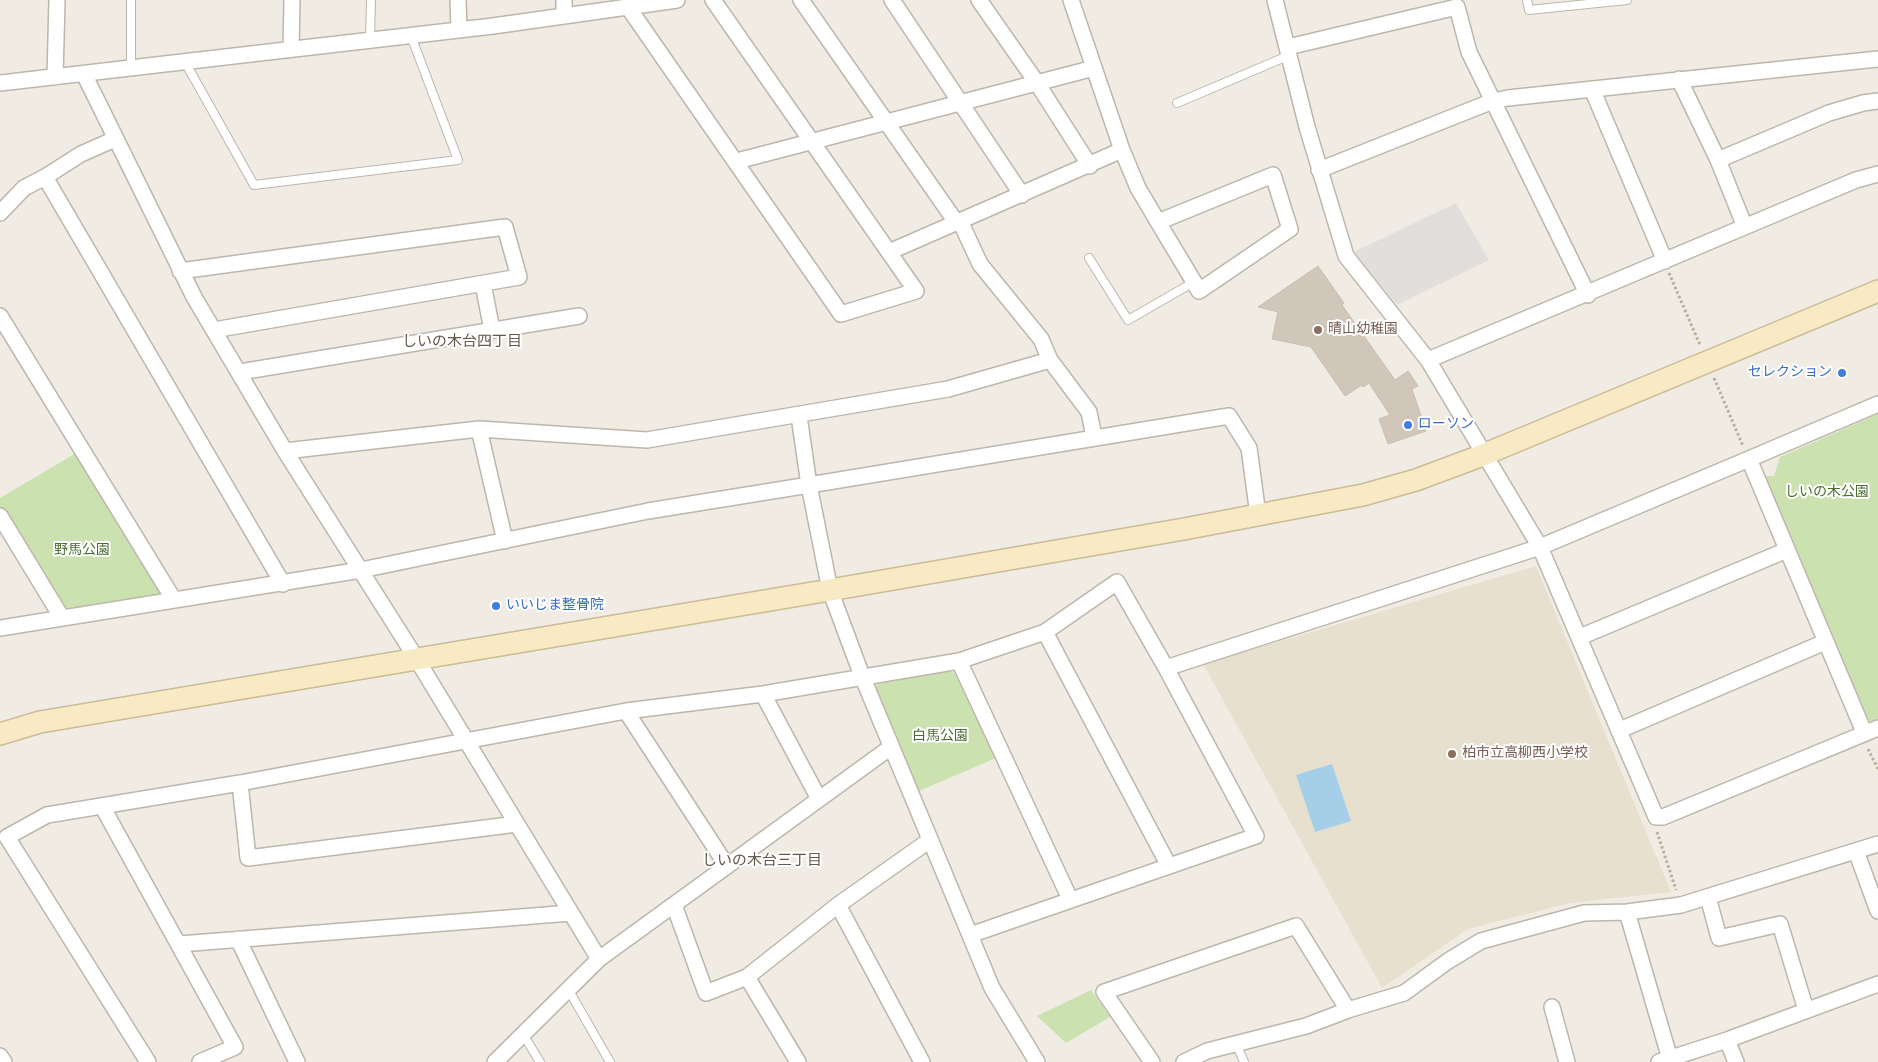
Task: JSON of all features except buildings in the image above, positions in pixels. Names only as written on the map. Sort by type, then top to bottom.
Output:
[{"type":"street","points":[[56,78],[57,0]]},
{"type":"street","points":[[291,49],[292,0]]},
{"type":"street","points":[[458,0],[459,30]]},
{"type":"street","points":[[564,0],[564,16]]},
{"type":"street","points":[[0,83],[56,78],[370,39],[411,36],[564,16],[634,4],[677,0]]},
{"type":"street","points":[[634,4],[737,162],[841,314],[916,291],[713,0]]},
{"type":"street","points":[[801,0],[958,222],[980,264],[1040,339],[1050,360],[1089,412],[1094,437]]},
{"type":"street","points":[[892,0],[1022,195]]},
{"type":"street","points":[[979,0],[1037,83],[1090,166]]},
{"type":"street","points":[[1071,0],[1122,150],[1138,188],[1158,222],[1194,282],[1199,291],[1290,229],[1273,175],[1158,222]]},
{"type":"street","points":[[1275,0],[1319,170],[1346,256],[1428,360],[1483,455],[1540,547],[1656,817],[1663,817],[1871,730],[1825,642],[1749,459]]},
{"type":"street","points":[[1289,51],[1457,7],[1469,52],[1588,295]]},
{"type":"street","points":[[1319,170],[1492,101],[1679,79],[1878,59]]},
{"type":"street","points":[[737,162],[1094,68]]},
{"type":"street","points":[[84,74],[180,271],[214,330],[285,451],[416,658],[599,959]]},
{"type":"street","points":[[1679,79],[1718,160],[1745,227]]},
{"type":"street","points":[[1592,89],[1665,261]]},
{"type":"street","points":[[1718,160],[1829,113],[1864,102],[1878,101]]},
{"type":"street","points":[[0,213],[24,188],[81,154],[115,139]]},
{"type":"street","points":[[889,252],[1090,166],[1122,150]]},
{"type":"street","points":[[1428,360],[1588,295],[1856,180],[1878,174]]},
{"type":"street","points":[[45,177],[282,584]]},
{"type":"street","points":[[180,271],[505,227],[519,277],[214,330]]},
{"type":"street","points":[[482,284],[492,330]]},
{"type":"street","points":[[0,734],[40,722],[830,590],[1258,515],[1381,490],[1416,480],[1483,455],[1878,291]]},
{"type":"street","points":[[0,316],[174,600]]},
{"type":"street","points":[[240,372],[579,316]]},
{"type":"street","points":[[285,451],[479,429],[647,440],[799,416],[948,389],[1050,360]]},
{"type":"street","points":[[1166,668],[1540,547],[1878,404]]},
{"type":"street","points":[[799,416],[809,485],[830,590],[862,676],[992,988],[1037,1062]]},
{"type":"street","points":[[0,628],[360,570],[648,511],[1230,416],[1249,448],[1258,515]]},
{"type":"street","points":[[479,429],[505,541]]},
{"type":"street","points":[[0,516],[62,618]]},
{"type":"street","points":[[1580,637],[1786,550]]},
{"type":"street","points":[[148,1062],[7,837],[47,815],[240,783],[626,711],[762,694],[959,661],[1045,632],[1117,582],[1166,668],[1256,836],[970,935]]},
{"type":"street","points":[[1045,632],[1169,866]]},
{"type":"street","points":[[1620,730],[1825,642]]},
{"type":"street","points":[[959,661],[1070,899]]},
{"type":"street","points":[[762,694],[819,799]]},
{"type":"street","points":[[626,711],[728,866]]},
{"type":"street","points":[[495,1062],[599,959],[891,747]]},
{"type":"street","points":[[240,783],[248,858],[517,824]]},
{"type":"street","points":[[102,806],[235,1046],[200,1062]]},
{"type":"street","points":[[674,905],[706,993],[747,977],[838,905],[930,840]]},
{"type":"street","points":[[1192,1060],[1236,1043],[1306,1026],[1348,1010],[1404,993],[1448,961],[1481,941],[1584,913],[1627,912],[1681,905],[1878,844]]},
{"type":"street","points":[[1856,851],[1874,890],[1878,911]]},
{"type":"street","points":[[1708,897],[1719,938],[1780,924],[1806,1010]]},
{"type":"street","points":[[838,905],[922,1062]]},
{"type":"street","points":[[1627,912],[1665,1061],[1878,984]]},
{"type":"street","points":[[180,944],[571,913]]},
{"type":"street","points":[[1152,1062],[1104,992],[1296,926],[1348,1010]]},
{"type":"street","points":[[238,939],[297,1062]]},
{"type":"street","points":[[747,977],[798,1062]]},
{"type":"street","points":[[1552,1007],[1567,1062]]},
{"type":"street","points":[[1727,1040],[1736,1062]]},
{"type":"street","points":[[0,1056],[4,1062]]},
{"type":"lane","points":[[131,0],[131,68]]},
{"type":"lane","points":[[370,39],[371,0]]},
{"type":"lane","points":[[1527,0],[1529,10],[1591,2],[1627,0]]},
{"type":"lane","points":[[185,62],[254,184],[458,160],[411,36]]},
{"type":"lane","points":[[1177,103],[1289,51]]},
{"type":"lane","points":[[1089,258],[1128,320],[1194,282]]},
{"type":"lane","points":[[568,989],[610,1062]]},
{"type":"lane","points":[[524,1034],[540,1062]]},
{"type":"lane","points":[[1236,1043],[1244,1062]]},
{"type":"path","points":[[1665,261],[1700,345]]},
{"type":"path","points":[[1711,370],[1749,459]]},
{"type":"path","points":[[1871,730],[1864,743],[1878,769]]},
{"type":"path","points":[[1656,817],[1656,831],[1681,905]]},
{"type":"shaded area","points":[[1456,203],[1489,260],[1397,305],[1354,252]]},
{"type":"shaded area","name":"柏市立高柳西小学校","points":[[1536,566],[1671,892],[1570,903],[1468,929],[1382,988],[1203,664]]},
{"type":"green space","name":"しいの木公園","points":[[1878,414],[1878,720],[1872,722],[1866,719],[1765,476],[1774,476],[1780,457]]},
{"type":"green space","name":"野馬公園","points":[[81,450],[174,600],[62,618],[0,516],[0,498]]},
{"type":"green space","name":"白馬公園","points":[[947,669],[955,674],[996,758],[919,791],[875,688],[879,682]]},
{"type":"green space","points":[[1091,990],[1110,1017],[1066,1043],[1037,1016]]},
{"type":"water","points":[[1332,764],[1351,821],[1315,832],[1296,775]]},
{"type":"place","name":"晴山幼稚園","points":[[1318,330]]},
{"type":"place","name":"セレクション","points":[[1842,373]]},
{"type":"place","name":"ローソン","points":[[1408,425]]},
{"type":"place","name":"いいじま整骨院","points":[[496,606]]},
{"type":"place","name":"柏市立高柳西小学校","points":[[1452,754]]},
{"type":"district","name":"しいの木台四丁目","points":[[462,342]]},
{"type":"district","name":"しいの木台三丁目","points":[[762,861]]}]
